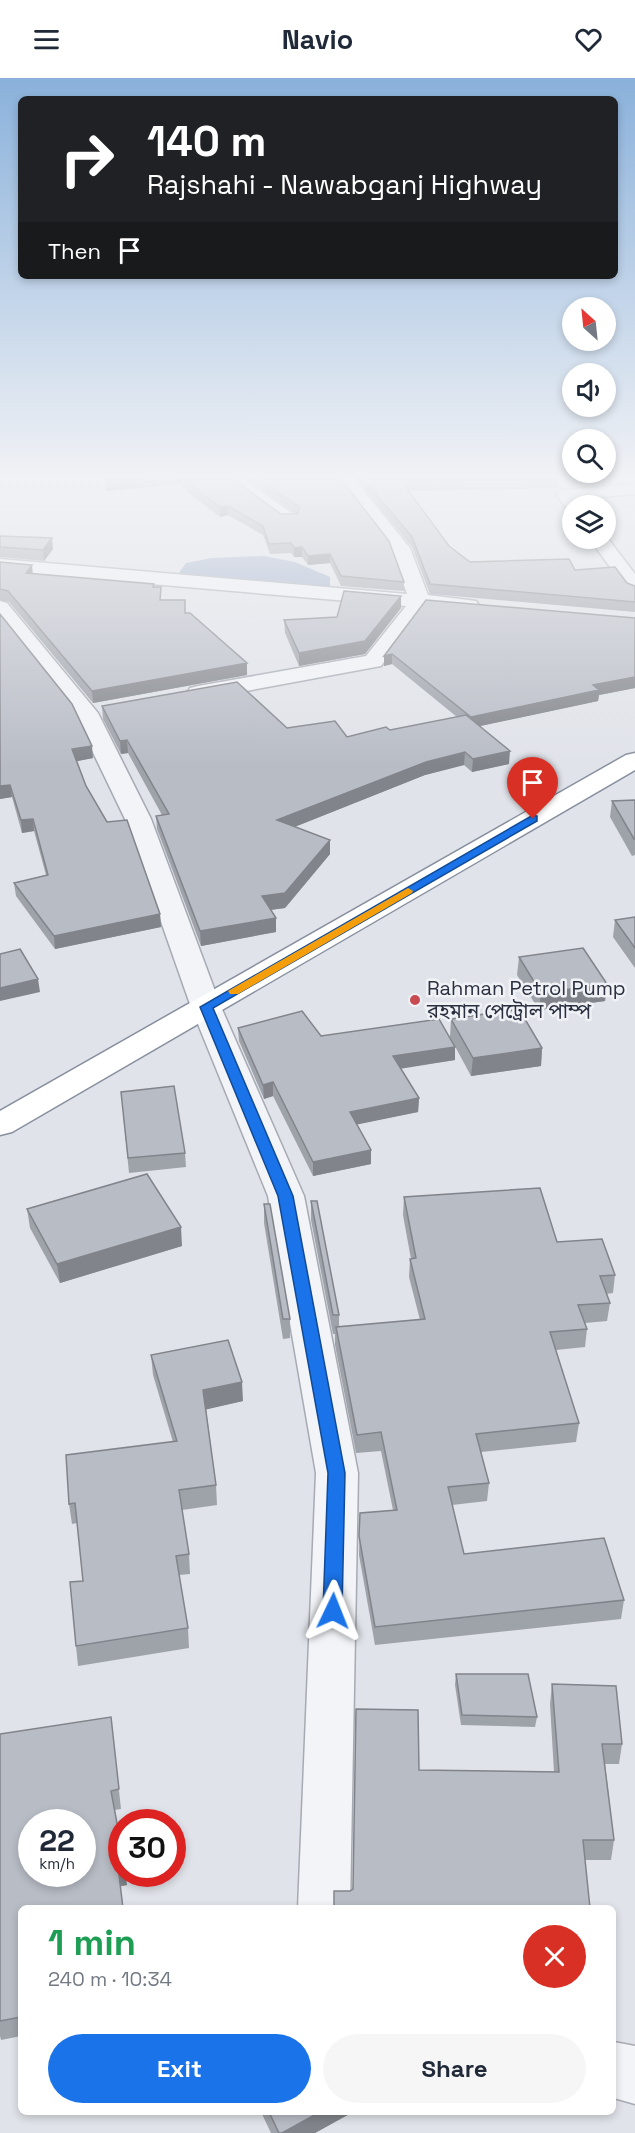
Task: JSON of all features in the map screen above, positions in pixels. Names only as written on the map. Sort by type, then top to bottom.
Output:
[{"type":"highway","points":[[0,1125],[635,760]]},
{"type":"street","points":[[115,575],[492,607]]},
{"type":"street","points":[[410,575],[420,601]]},
{"type":"street","points":[[625,575],[635,588]]},
{"type":"street","points":[[178,696],[373,662],[420,601]]},
{"type":"street","points":[[0,607],[98,711],[206,1007],[286,1196],[337,1473],[324,1905]]},
{"type":"street","points":[[616,2070],[635,2075]]},
{"type":"water","points":[[178,575],[325,575],[330,577],[330,590],[176,577]]},
{"type":"building","points":[[0,575],[48,575],[154,584],[153,587],[161,587],[160,600],[185,600],[185,613],[190,613],[247,663],[92,691],[8,591],[0,589]]},
{"type":"building","points":[[401,575],[404,582],[341,576]]},
{"type":"building","points":[[427,575],[621,575],[627,583],[635,586],[635,602],[430,584]]},
{"type":"building","points":[[344,591],[401,596],[365,641],[299,653],[284,620],[337,617]]},
{"type":"building","points":[[426,600],[635,618],[635,677],[593,685],[599,690],[471,717],[392,654],[384,656]]},
{"type":"building","points":[[0,614],[72,704],[92,746],[72,749],[86,786],[107,822],[127,820],[160,914],[54,936],[14,883],[48,875],[33,819],[21,820],[10,785],[0,786]]},
{"type":"building","points":[[237,682],[287,728],[335,721],[347,737],[386,727],[390,730],[466,715],[510,751],[473,759],[465,752],[426,762],[277,820],[330,840],[285,893],[262,896],[276,918],[200,931],[156,816],[169,814],[127,740],[120,741],[102,706]]},
{"type":"building","points":[[635,800],[635,839],[634,839],[612,801]]},
{"type":"building","points":[[635,917],[635,948],[615,920]]},
{"type":"building","points":[[583,948],[607,984],[541,993],[519,957]]},
{"type":"building","points":[[20,949],[38,979],[0,988],[0,954]]},
{"type":"building","points":[[519,1009],[542,1048],[473,1058],[451,1019]]},
{"type":"building","points":[[302,1011],[321,1036],[439,1019],[455,1047],[393,1056],[419,1098],[350,1112],[371,1150],[313,1162],[273,1082],[263,1085],[238,1028]]},
{"type":"building","points":[[174,1086],[185,1153],[128,1158],[121,1092]]},
{"type":"building","points":[[147,1174],[181,1227],[57,1264],[27,1209]]},
{"type":"building","points":[[540,1188],[557,1242],[602,1239],[615,1275],[600,1276],[610,1303],[578,1305],[587,1329],[550,1332],[579,1423],[476,1434],[489,1483],[448,1487],[464,1554],[604,1538],[624,1600],[375,1627],[359,1536],[360,1513],[397,1510],[381,1432],[357,1435],[336,1327],[425,1319],[410,1259],[416,1258],[404,1197]]},
{"type":"building","points":[[311,1201],[317,1201],[339,1315],[333,1315]]},
{"type":"building","points":[[264,1204],[270,1204],[290,1319],[283,1319]]},
{"type":"building","points":[[228,1340],[242,1382],[203,1390],[216,1485],[179,1490],[189,1554],[176,1556],[188,1628],[76,1646],[70,1582],[83,1581],[75,1503],[69,1504],[66,1455],[177,1441],[151,1355]]},
{"type":"building","points":[[456,1674],[528,1674],[537,1717],[462,1715]]},
{"type":"building","points":[[552,1684],[616,1686],[622,1744],[602,1744],[614,1840],[583,1840],[590,1905],[334,1905],[334,1891],[353,1889],[356,1709],[418,1710],[419,1770],[559,1772]]},
{"type":"building","points":[[111,1717],[119,1789],[111,1791],[114,1809],[108,1809],[108,1887],[120,1887],[123,1905],[18,1905],[18,2018],[0,2021],[0,1734]]},
{"type":"building","points":[[270,2115],[315,2115],[282,2133],[279,2133]]},
{"type":"slow traffic","points":[[234,991],[408,891]]},
{"type":"place","name":"Rahman Petrol Pump রহমান পেট্রোল পাম্প","points":[[415,1000]]},
{"type":"route","points":[[333,1611],[337,1473],[286,1196],[206,1007],[533,819]]}]
